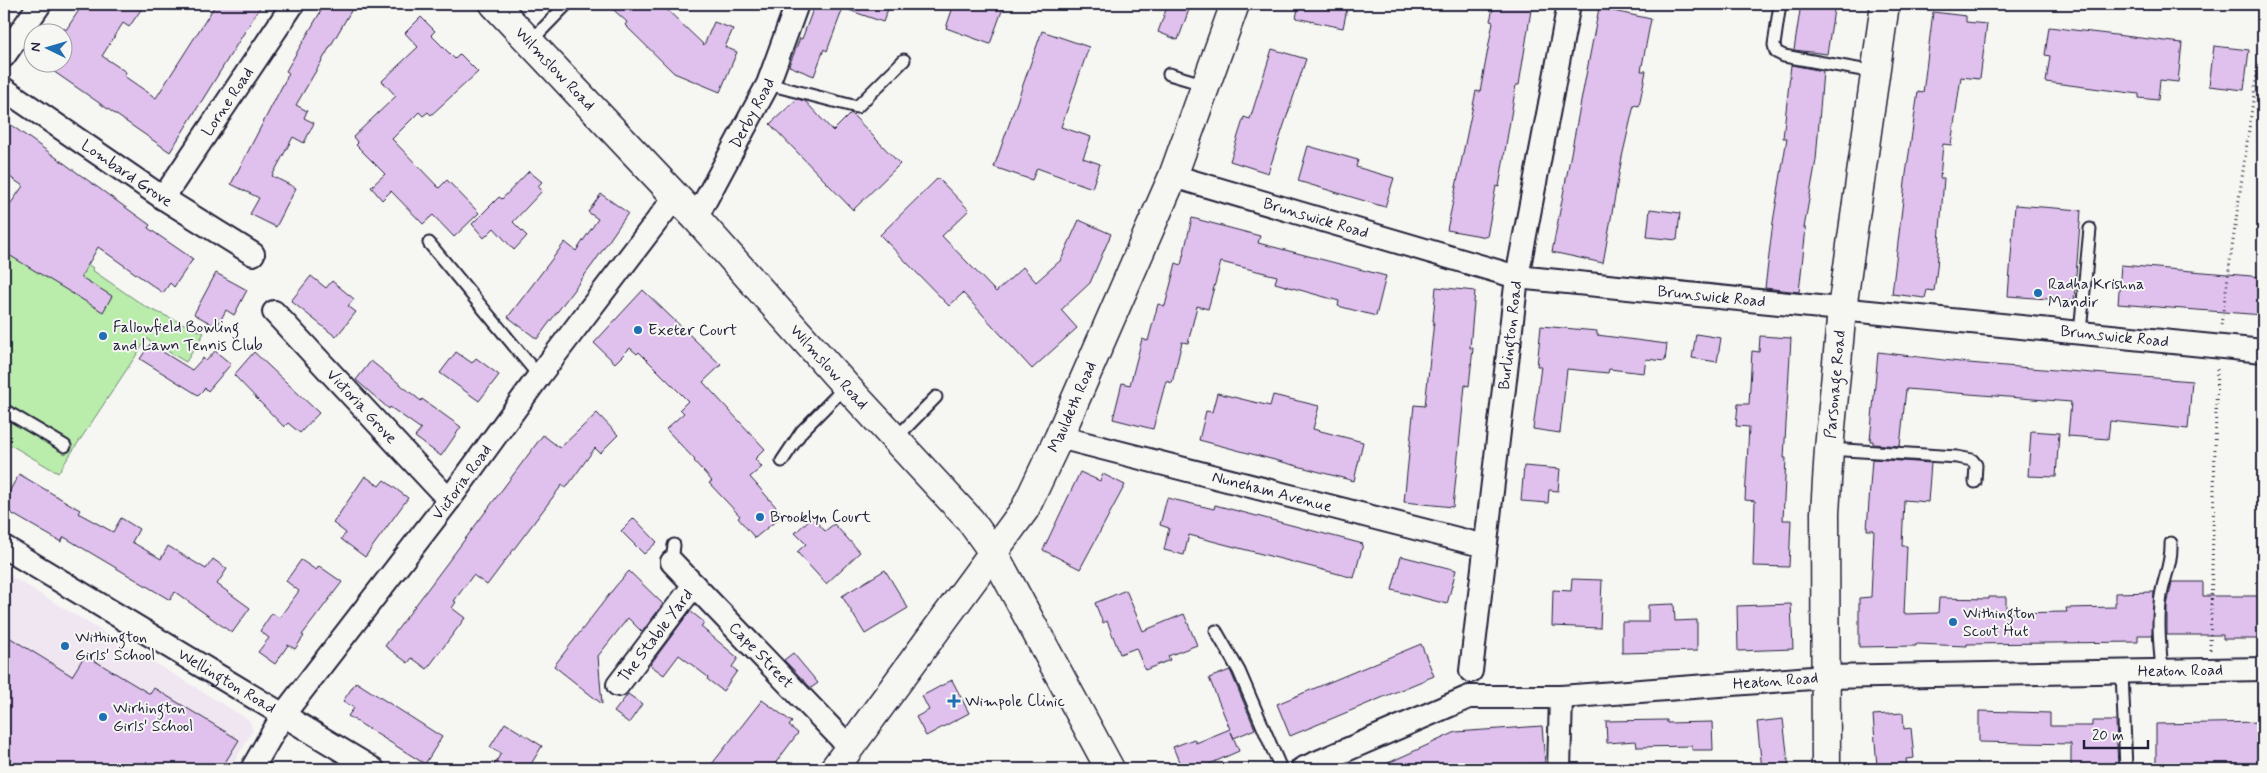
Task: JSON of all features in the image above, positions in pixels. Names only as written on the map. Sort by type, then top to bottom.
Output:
[{"type":"street","points":[[4,56],[40,4]]},
{"type":"street","name":"Lorne Road","points":[[163,198],[293,4]]},
{"type":"street","name":"Wilmslow Road","points":[[494,4],[676,196],[846,386],[970,520],[993,552],[1110,769]]},
{"type":"street","name":"Derby Road","points":[[696,218],[768,84],[796,4]]},
{"type":"street","name":"Mauldeth Road","points":[[842,759],[1024,509],[1059,437],[1173,176],[1235,4]]},
{"type":"street","name":"Burlington Road","points":[[1471,671],[1517,277],[1568,4]]},
{"type":"street","name":"Parsonage Road","points":[[1826,769],[1825,513],[1829,450],[1842,308],[1885,4]]},
{"type":"street","name":"Lombard Grove","points":[[4,88],[163,198],[254,254]]},
{"type":"street","name":"Brunswick Road","points":[[1173,176],[1517,277],[2263,351]]},
{"type":"street","name":"Victoria Road","points":[[252,769],[283,715],[449,500],[539,376],[676,196]]},
{"type":"street","name":"Victoria Grove","points":[[274,312],[449,500]]},
{"type":"street","name":"Nuneham Avenue","points":[[1059,437],[1485,546]]},
{"type":"street","name":"Wellington Road","points":[[4,547],[374,769]]},
{"type":"street","name":"Cape Street","points":[[673,553],[694,585],[842,759]]},
{"type":"street","name":"The Stable Yard","points":[[618,685],[694,585]]},
{"type":"street","name":"Heaton Road","points":[[1302,769],[1468,697],[1561,697],[1825,678],[2263,669]]},
{"type":"street","points":[[1559,769],[1561,697]]},
{"type":"lane","points":[[530,42],[567,4]]},
{"type":"lane","points":[[1780,4],[1774,45],[1776,52],[1784,56],[1874,72]]},
{"type":"lane","points":[[768,84],[857,107],[904,60]]},
{"type":"lane","points":[[1169,74],[1206,85]]},
{"type":"lane","points":[[2080,332],[2090,229]]},
{"type":"lane","points":[[429,243],[539,376]]},
{"type":"lane","points":[[782,461],[802,431],[846,386]]},
{"type":"lane","points":[[895,439],[936,397]]},
{"type":"lane","points":[[4,410],[65,446]]},
{"type":"lane","points":[[1829,450],[1958,457],[1972,460],[1976,465],[1975,482]]},
{"type":"lane","points":[[2162,671],[2159,626],[2161,598],[2172,558],[2172,543]]},
{"type":"lane","points":[[1216,632],[1239,671],[1281,769]]},
{"type":"lane","points":[[2122,672],[2126,769]]},
{"type":"path","points":[[2210,670],[2218,346],[2263,31]]},
{"type":"shaded area","name":"Withington Girls' School","points":[[4,572],[249,720],[253,730],[230,769],[4,769]]},
{"type":"green space","name":"Fallowfield Bowling and Lawn Tennis Club","points":[[4,203],[93,268],[92,270],[146,307],[204,333],[186,362],[147,339],[58,473],[4,441]]},
{"type":"building","points":[[83,4],[145,4],[129,27],[123,23],[102,56],[126,72],[124,76],[156,98],[216,4],[262,4],[170,152],[54,72],[72,72],[71,22]]},
{"type":"building","points":[[325,4],[355,4],[296,105],[307,111],[304,118],[314,123],[304,143],[293,137],[272,176],[296,188],[276,227],[250,214],[259,198],[231,184],[289,73],[286,71]]},
{"type":"building","points":[[607,4],[661,4],[704,45],[714,22],[733,29],[725,47],[737,52],[720,92],[674,73],[625,25],[627,22]]},
{"type":"building","points":[[815,4],[890,4],[883,22],[843,8],[827,51],[824,49],[814,76],[789,66],[800,38],[802,39]]},
{"type":"building","points":[[954,4],[990,4],[1003,8],[990,44],[946,28]]},
{"type":"building","points":[[1168,4],[1191,4],[1178,40],[1158,32]]},
{"type":"building","points":[[1299,4],[1348,4],[1343,28],[1296,18]]},
{"type":"building","points":[[1494,4],[1532,4],[1519,85],[1516,85],[1499,187],[1496,186],[1487,237],[1447,230],[1476,91],[1480,92],[1493,22],[1490,21]]},
{"type":"building","points":[[1801,4],[1835,4],[1827,54],[1794,50]]},
{"type":"building","points":[[1599,8],[1651,19],[1641,71],[1646,71],[1639,106],[1634,105],[1622,157],[1603,263],[1552,252]]},
{"type":"building","points":[[1933,12],[1966,16],[1966,22],[1987,24],[1980,79],[1961,77],[1951,145],[1943,144],[1940,178],[1944,178],[1937,268],[1934,291],[1927,290],[1925,298],[1892,294],[1906,174],[1918,92],[1923,93]]},
{"type":"building","points":[[421,17],[435,31],[431,35],[455,59],[460,54],[478,72],[431,115],[428,112],[423,116],[419,112],[392,139],[439,188],[447,180],[479,213],[454,237],[433,215],[423,224],[391,191],[382,200],[371,187],[385,174],[356,145],[358,143],[353,137],[396,96],[382,81],[418,47],[405,33]]},
{"type":"building","points":[[2049,27],[2182,43],[2178,82],[2160,80],[2158,100],[2139,98],[2139,94],[2046,82],[2050,56],[2045,55]]},
{"type":"building","points":[[1042,31],[1089,47],[1061,127],[1091,137],[1083,158],[1100,164],[1092,188],[1037,168],[1032,180],[994,167]]},
{"type":"building","points":[[2214,46],[2249,50],[2244,90],[2209,86]]},
{"type":"building","points":[[1272,49],[1306,59],[1268,173],[1230,161],[1244,117],[1250,119]]},
{"type":"building","points":[[1791,65],[1823,71],[1816,160],[1804,228],[1806,228],[1799,292],[1765,288],[1773,222],[1787,138],[1783,138]]},
{"type":"building","points":[[797,99],[805,101],[833,131],[851,113],[900,164],[853,210],[770,124]]},
{"type":"building","points":[[4,120],[150,225],[148,228],[193,259],[174,287],[170,283],[163,293],[98,247],[81,277],[112,296],[103,312],[4,252],[4,213],[23,186],[4,173]]},
{"type":"building","points":[[1308,146],[1358,160],[1356,167],[1394,178],[1385,207],[1298,181]]},
{"type":"building","points":[[529,171],[542,182],[538,186],[542,191],[513,222],[527,236],[514,250],[494,228],[484,238],[472,224],[499,197],[502,199]]},
{"type":"building","points":[[938,178],[969,210],[942,236],[996,292],[1023,267],[1036,282],[1061,260],[1079,220],[1111,234],[1090,283],[1061,310],[1077,328],[1032,369],[963,293],[949,306],[880,235]]},
{"type":"building","points":[[601,194],[628,213],[537,339],[508,317],[565,242],[576,251],[598,219],[588,212]]},
{"type":"building","points":[[2015,205],[2081,210],[2074,301],[2008,296]]},
{"type":"building","points":[[1650,209],[1680,213],[1677,240],[1647,237]]},
{"type":"building","points":[[1192,218],[1260,236],[1258,243],[1386,276],[1376,316],[1338,306],[1339,301],[1275,283],[1277,276],[1221,262],[1208,309],[1197,306],[1188,343],[1182,342],[1172,383],[1166,381],[1153,429],[1113,419],[1122,383],[1130,385],[1142,339],[1148,341],[1158,304],[1165,306],[1176,263],[1181,265]]},
{"type":"building","points":[[2121,265],[2263,277],[2263,315],[2118,304]]},
{"type":"building","points":[[216,273],[247,290],[234,315],[226,310],[217,327],[194,314]]},
{"type":"building","points":[[311,276],[326,288],[332,281],[354,299],[348,306],[356,312],[336,337],[291,301]]},
{"type":"building","points":[[1436,287],[1475,291],[1470,348],[1473,348],[1469,386],[1465,385],[1453,507],[1404,502],[1414,405],[1425,406]]},
{"type":"building","points":[[643,290],[721,365],[703,382],[765,449],[755,459],[762,467],[750,477],[783,515],[755,538],[738,518],[740,516],[709,483],[712,481],[695,460],[666,429],[684,413],[680,409],[688,401],[639,352],[637,354],[630,348],[615,363],[594,343]]},
{"type":"building","points":[[1541,326],[1597,331],[1597,335],[1667,344],[1665,361],[1646,359],[1644,373],[1609,369],[1608,373],[1567,369],[1560,433],[1533,429],[1541,366],[1537,366]]},
{"type":"building","points":[[1696,334],[1721,338],[1717,362],[1692,358]]},
{"type":"building","points":[[1760,336],[1791,338],[1784,458],[1786,458],[1783,520],[1791,520],[1789,567],[1753,566],[1755,501],[1745,500],[1749,427],[1736,426],[1738,404],[1749,404],[1752,351],[1759,352]]},
{"type":"building","points":[[150,344],[192,370],[203,358],[206,361],[215,351],[231,364],[208,391],[205,388],[198,395],[140,359]]},
{"type":"building","points":[[254,352],[319,413],[300,433],[288,423],[284,427],[234,375]]},
{"type":"building","points":[[456,352],[472,363],[476,358],[499,375],[479,401],[440,373]]},
{"type":"building","points":[[1878,352],[1968,363],[2192,381],[2188,429],[2110,421],[2108,439],[2068,436],[2071,402],[1906,389],[1900,446],[1873,444],[1873,441],[1870,441]]},
{"type":"building","points":[[371,361],[421,401],[422,399],[461,427],[441,456],[415,437],[421,429],[390,407],[389,409],[356,380]]},
{"type":"building","points":[[1217,393],[1270,406],[1273,395],[1319,406],[1313,429],[1363,442],[1354,481],[1199,440],[1206,411],[1212,412]]},
{"type":"building","points":[[597,413],[618,435],[600,453],[595,448],[566,488],[562,485],[487,585],[473,575],[454,601],[456,602],[452,608],[465,618],[427,669],[412,658],[408,663],[385,646],[543,435],[560,448]]},
{"type":"building","points":[[2031,431],[2059,433],[2056,477],[2028,476]]},
{"type":"building","points":[[1872,459],[1931,463],[1928,502],[1904,500],[1902,546],[1907,546],[1904,614],[1938,613],[1939,598],[1989,599],[1989,597],[2006,597],[2006,613],[2067,612],[2066,608],[2115,607],[2115,593],[2154,592],[2152,635],[2138,635],[2138,642],[1967,644],[1967,646],[1916,644],[1916,646],[1859,647],[1859,598],[1871,597],[1874,530],[1867,530]]},
{"type":"building","points":[[1524,466],[1560,469],[1558,491],[1549,490],[1548,503],[1521,501]]},
{"type":"building","points":[[1080,472],[1100,481],[1103,474],[1125,485],[1080,569],[1043,550]]},
{"type":"building","points":[[19,474],[80,510],[78,513],[113,532],[121,518],[139,529],[132,542],[161,559],[168,546],[206,569],[213,559],[227,569],[217,584],[250,608],[232,633],[175,592],[170,600],[64,537],[61,542],[4,509],[4,501]]},
{"type":"building","points":[[365,476],[379,486],[384,480],[408,498],[365,557],[341,539],[346,533],[333,523]]},
{"type":"building","points":[[1167,498],[1214,509],[1215,505],[1363,544],[1354,578],[1189,535],[1184,555],[1164,550],[1169,528],[1160,525]]},
{"type":"building","points":[[812,517],[825,531],[834,524],[860,552],[826,584],[797,552],[806,544],[795,533]]},
{"type":"building","points":[[634,518],[657,542],[644,554],[621,531]]},
{"type":"building","points":[[1401,556],[1456,570],[1447,604],[1392,590]]},
{"type":"building","points":[[301,560],[316,570],[319,566],[342,582],[302,635],[304,636],[295,649],[288,645],[275,664],[258,652],[269,638],[260,631],[272,613],[279,618],[299,591],[286,581]]},
{"type":"building","points":[[885,570],[908,608],[865,634],[842,596]]},
{"type":"building","points":[[629,571],[663,604],[642,632],[628,618],[598,656],[602,704],[554,666]]},
{"type":"building","points":[[1572,579],[1602,580],[1600,628],[1552,626],[1553,590],[1571,591]]},
{"type":"building","points":[[2172,582],[2203,582],[2203,596],[2263,596],[2263,639],[2223,639],[2223,635],[2167,635],[2167,606]]},
{"type":"building","points":[[1126,590],[1143,631],[1184,614],[1197,645],[1168,656],[1170,660],[1145,670],[1136,648],[1120,654],[1107,621],[1103,623],[1095,603]]},
{"type":"building","points":[[1674,604],[1675,621],[1697,620],[1697,651],[1622,653],[1622,622],[1648,622],[1648,605]]},
{"type":"building","points":[[1791,604],[1793,649],[1738,651],[1737,606]]},
{"type":"building","points":[[690,611],[704,622],[701,627],[738,658],[732,667],[737,671],[723,691],[679,655],[664,675],[650,665]]},
{"type":"building","name":"Withington Girls' School","points":[[4,634],[72,676],[85,655],[150,694],[154,688],[239,740],[221,769],[4,769]]},
{"type":"building","points":[[1421,644],[1434,676],[1290,736],[1277,704]]},
{"type":"building","points":[[793,653],[818,683],[811,688],[784,660]]},
{"type":"building","points":[[1230,670],[1255,729],[1234,738],[1231,732],[1239,751],[1205,766],[1207,769],[1182,769],[1173,747],[1194,739],[1196,743],[1230,729],[1209,678]]},
{"type":"building","points":[[952,680],[969,713],[926,736],[916,717],[929,710],[922,696]]},
{"type":"building","points":[[356,682],[442,737],[425,764],[348,716],[354,708],[343,701]]},
{"type":"building","points":[[628,694],[642,704],[629,723],[614,712]]},
{"type":"building","points":[[762,700],[792,722],[789,726],[798,733],[771,769],[708,769]]},
{"type":"building","points":[[1979,711],[2050,713],[2050,726],[2092,726],[2092,721],[2116,721],[2118,769],[2071,769],[2071,744],[1979,742]]},
{"type":"building","points":[[1903,713],[1904,729],[1911,728],[1914,758],[1906,759],[1907,765],[1877,767],[1873,715]]},
{"type":"building","points":[[1783,719],[1789,769],[1762,769],[1757,722]]},
{"type":"building","points":[[1667,720],[1667,723],[1712,722],[1713,750],[1692,750],[1692,746],[1637,747],[1636,741],[1607,743],[1606,721]]},
{"type":"building","points":[[2263,722],[2263,769],[2156,769],[2156,724]]},
{"type":"building","points":[[505,723],[542,746],[528,769],[492,769],[501,753],[490,747]]},
{"type":"building","points":[[1542,726],[1545,763],[1457,769],[1375,769],[1456,732]]},
{"type":"place","name":"Radha Krishna Mandir","points":[[2038,293]]},
{"type":"place","name":"Exeter Court","points":[[638,330]]},
{"type":"place","name":"Fallowfield Bowling and Lawn Tennis Club","points":[[103,336]]},
{"type":"place","name":"Brooklyn Court","points":[[760,517]]},
{"type":"place","name":"Withington Scout Hut","points":[[1953,622]]},
{"type":"place","name":"Withington Girls' School","points":[[65,646]]},
{"type":"place","name":"Wimpole Clinic","points":[[954,701]]},
{"type":"place","name":"Wirhington Girls' School","points":[[103,717]]}]
